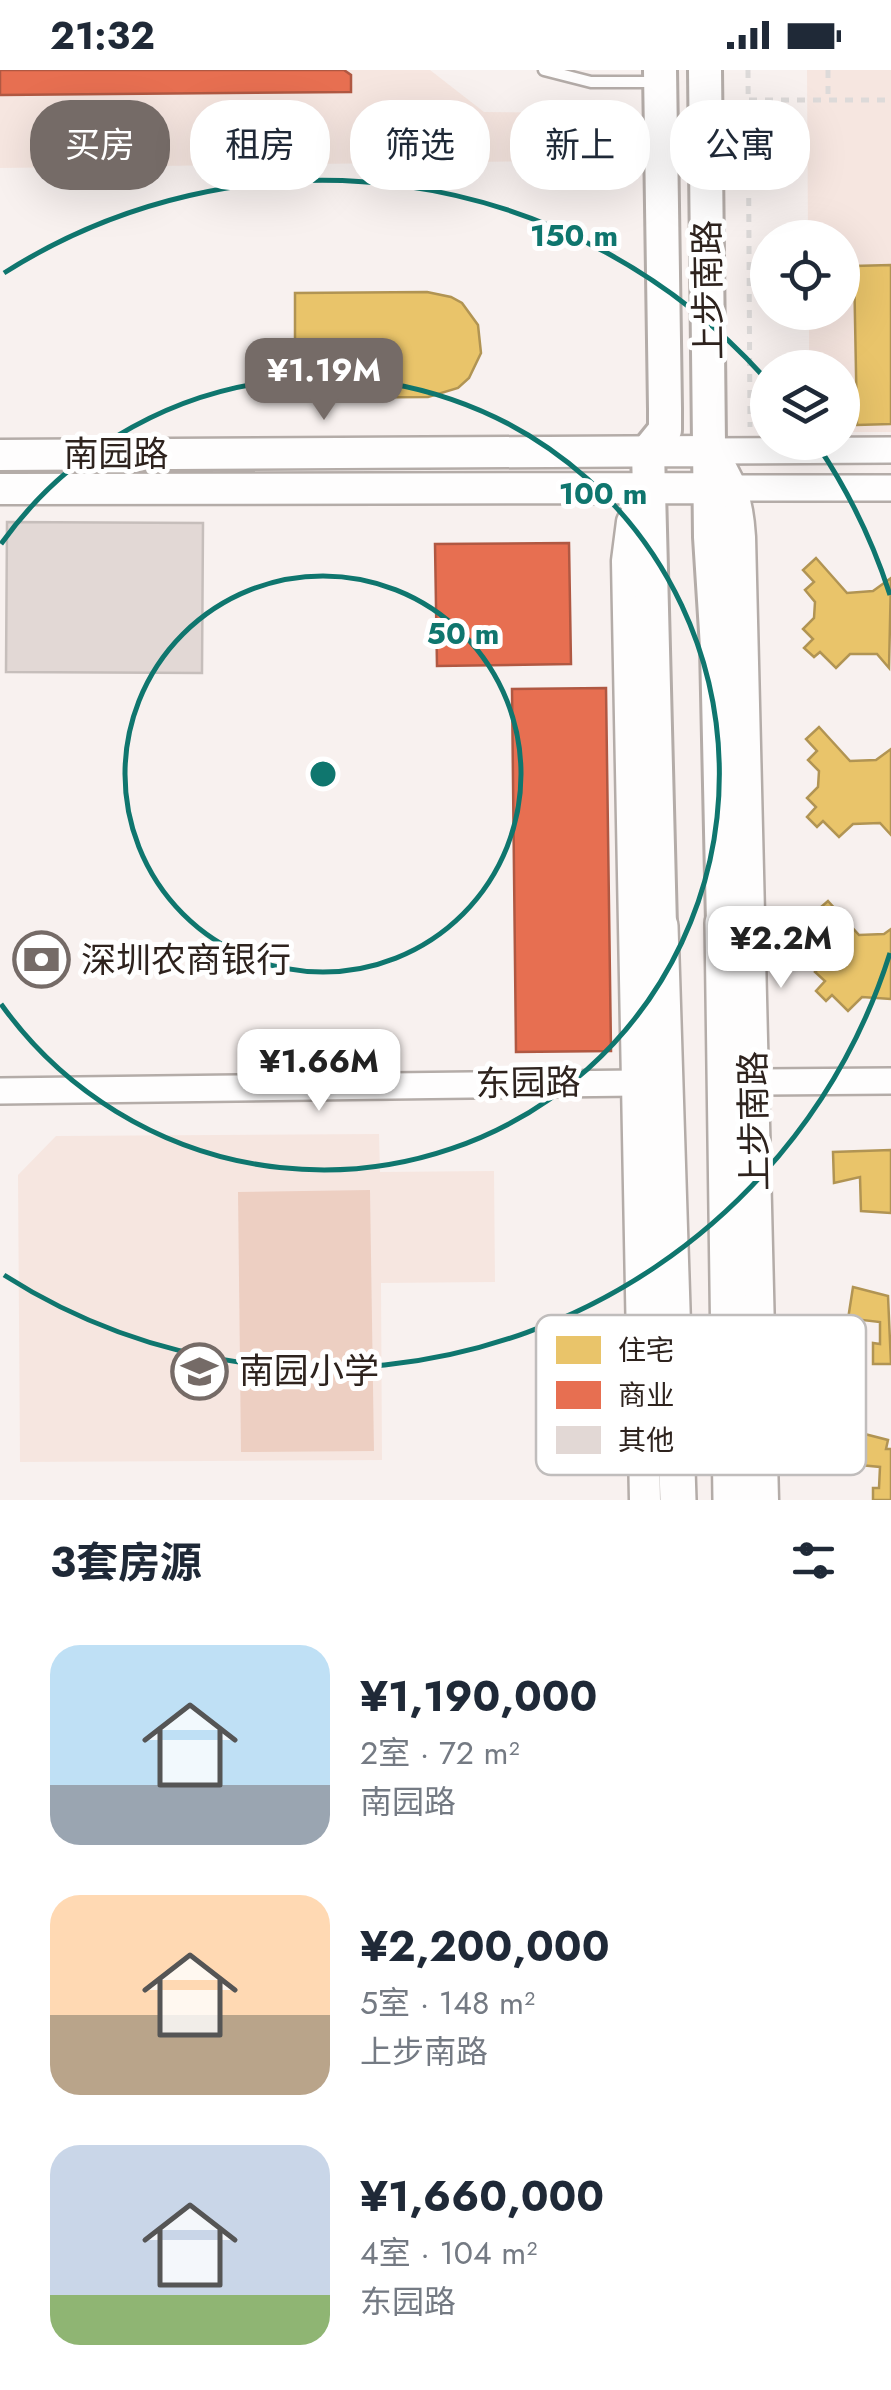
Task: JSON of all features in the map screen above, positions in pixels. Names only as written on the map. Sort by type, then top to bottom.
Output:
[{"type":"highway","points":[[723,923],[729,1315]]},
{"type":"highway","points":[[660,926],[672,1315]]},
{"type":"highway","points":[[677,1475],[678,1500]]},
{"type":"highway","points":[[732,1475],[732,1500]]},
{"type":"main road","name":"上步南路","points":[[705,70],[710,451],[740,538],[759,1315]]},
{"type":"main road","name":"上步南路","points":[[660,76],[666,408],[665,430],[648,451],[660,926]]},
{"type":"main road","name":"南园路","points":[[0,454],[710,451]]},
{"type":"main road","name":"上步南路","points":[[722,488],[723,923]]},
{"type":"main road","name":"南园路","points":[[0,490],[722,488]]},
{"type":"main road","name":"上步南路","points":[[641,1315],[627,561],[632,522],[649,489]]},
{"type":"main road","name":"上步南路","points":[[645,1475],[645,1500]]},
{"type":"main road","name":"上步南路","points":[[762,1475],[763,1500]]},
{"type":"street","name":"南园路","points":[[860,450],[891,450]]},
{"type":"street","name":"南园路","points":[[710,451],[750,451]]},
{"type":"street","name":"南园路","points":[[722,488],[891,488]]},
{"type":"street","points":[[753,1082],[891,1081]]},
{"type":"street","name":"东园路","points":[[0,1091],[637,1082]]},
{"type":"lane","points":[[544,70],[591,82],[660,76]]},
{"type":"path","points":[[748,70],[748,100]]},
{"type":"path","points":[[828,70],[828,100]]},
{"type":"path","points":[[810,100],[891,100]]},
{"type":"path","points":[[749,190],[750,451]]},
{"type":"shaded area","points":[[0,70],[430,70],[469,100],[350,100],[350,164],[330,164],[330,100],[190,100],[190,166],[170,166],[170,100],[30,100],[30,168],[0,168]]},
{"type":"shaded area","points":[[807,70],[891,70],[891,432],[860,432],[860,350],[809,350],[809,330],[860,330],[860,220],[808,220]]},
{"type":"shaded area","points":[[490,112],[510,112],[510,162],[490,162]]},
{"type":"shaded area","name":"南园小学","points":[[379,1134],[380,1172],[494,1171],[495,1282],[381,1283],[382,1460],[20,1462],[18,1175],[56,1136]]},
{"type":"shaded area","points":[[370,1190],[374,1451],[241,1452],[238,1192]]},
{"type":"building: 住宅","points":[[891,265],[891,424],[860,425],[860,350],[856,350],[855,330],[860,330],[860,266]]},
{"type":"building: 住宅","points":[[427,292],[462,303],[478,325],[481,353],[469,378],[458,388],[428,397],[295,398],[295,293]]},
{"type":"building: 住宅","points":[[816,558],[847,593],[873,591],[891,578],[889,668],[877,654],[850,654],[836,668],[820,652],[814,657],[804,648],[813,639],[803,629],[814,618],[815,602],[805,590],[814,582],[803,570]]},
{"type":"building: 住宅","points":[[819,727],[850,761],[876,760],[891,749],[891,835],[880,823],[853,824],[839,837],[823,821],[817,827],[807,817],[816,807],[807,798],[818,787],[819,771],[808,760],[817,751],[806,739]]},
{"type":"building: 住宅","points":[[828,901],[859,935],[884,934],[891,929],[891,999],[862,997],[848,1011],[832,995],[826,1001],[816,991],[825,981],[815,972],[826,961],[827,945],[816,934],[825,925],[814,913]]},
{"type":"building: 住宅","points":[[891,1150],[891,1213],[861,1211],[860,1177],[834,1183],[833,1152]]},
{"type":"building: 住宅","points":[[853,1287],[888,1296],[891,1364],[873,1364],[873,1343],[880,1344],[880,1322],[866,1320],[866,1315],[849,1315]]},
{"type":"building: 住宅","points":[[866,1434],[888,1440],[891,1500],[873,1500],[873,1488],[879,1488],[880,1467],[866,1466]]},
{"type":"building: 商业","points":[[0,70],[344,70],[351,75],[351,92],[0,95]]},
{"type":"building: 商业","points":[[569,543],[571,664],[437,666],[435,544]]},
{"type":"building: 商业","points":[[606,688],[611,1051],[516,1052],[512,689]]},
{"type":"building: 其他","points":[[7,522],[203,523],[202,673],[6,672]]},
{"type":"place","name":"深圳农商银行","points":[[42,960]]},
{"type":"place","name":"南园小学","points":[[200,1371]]}]
